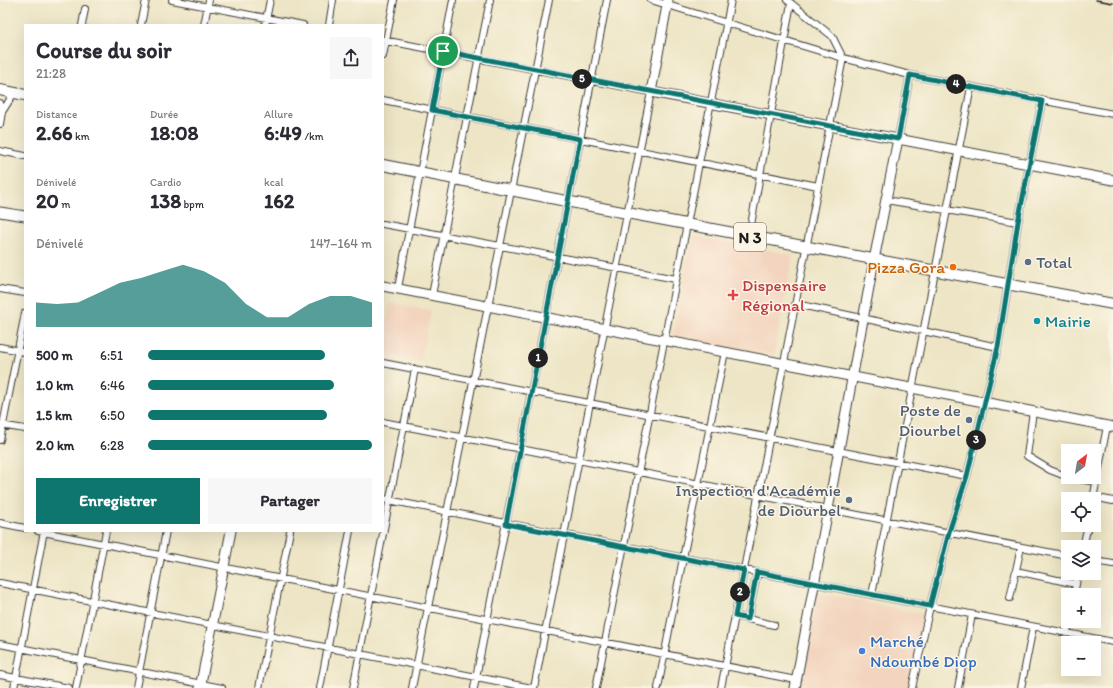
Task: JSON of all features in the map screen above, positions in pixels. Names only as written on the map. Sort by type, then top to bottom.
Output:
[{"type":"main road","points":[[0,90],[24,95]]},
{"type":"main road","name":"N 3","points":[[384,165],[627,214],[1113,304]]},
{"type":"street","points":[[141,24],[146,0]]},
{"type":"street","points":[[172,0],[208,3],[266,18],[298,24]]},
{"type":"street","points":[[265,24],[270,0]]},
{"type":"street","points":[[328,24],[333,0]]},
{"type":"street","points":[[394,0],[384,41],[443,51],[592,81],[1113,180]]},
{"type":"street","points":[[398,288],[453,0]]},
{"type":"street","points":[[432,295],[490,0]]},
{"type":"street","points":[[412,688],[549,0]]},
{"type":"street","points":[[474,688],[607,0]]},
{"type":"street","points":[[651,0],[668,2],[726,23],[843,58],[910,75],[1113,114]]},
{"type":"street","points":[[596,688],[731,0]]},
{"type":"street","points":[[0,584],[533,688],[640,151],[668,2]]},
{"type":"street","points":[[749,236],[785,40],[789,2]]},
{"type":"street","points":[[722,688],[843,58],[832,36],[789,2]]},
{"type":"street","points":[[204,24],[208,3]]},
{"type":"street","points":[[82,24],[85,9]]},
{"type":"street","points":[[47,532],[726,666],[796,684],[852,376],[910,75]]},
{"type":"street","points":[[872,595],[971,87]]},
{"type":"street","points":[[2,112],[14,93]]},
{"type":"street","points":[[384,100],[818,186]]},
{"type":"street","points":[[912,688],[930,606],[949,532],[967,476],[986,402],[998,347],[1018,222],[1042,101]]},
{"type":"street","points":[[0,103],[2,112],[0,124]]},
{"type":"street","points":[[0,151],[24,156]]},
{"type":"street","points":[[886,200],[1018,222]]},
{"type":"street","points":[[0,212],[24,216]]},
{"type":"street","points":[[384,224],[676,279]]},
{"type":"street","points":[[384,286],[1111,425],[1101,463]]},
{"type":"street","points":[[0,289],[24,293]]},
{"type":"street","points":[[796,304],[998,347]]},
{"type":"street","points":[[0,440],[24,318]]},
{"type":"street","points":[[0,347],[24,352]]},
{"type":"street","points":[[658,688],[682,558],[725,352]]},
{"type":"street","points":[[384,363],[967,476]]},
{"type":"street","points":[[384,513],[404,426],[415,369]]},
{"type":"street","points":[[1033,411],[1027,456],[1050,470],[1061,474]]},
{"type":"street","points":[[384,422],[1061,555]]},
{"type":"street","points":[[2,425],[24,429]]},
{"type":"street","points":[[1101,499],[1113,501]]},
{"type":"street","points":[[386,500],[1113,642]]},
{"type":"street","points":[[0,524],[24,528]]},
{"type":"street","points":[[14,688],[33,590],[42,532]]},
{"type":"street","points":[[76,688],[106,532]]},
{"type":"street","points":[[136,688],[166,532]]},
{"type":"street","points":[[201,686],[231,532]]},
{"type":"street","points":[[259,688],[290,532]]},
{"type":"street","points":[[320,688],[350,532]]},
{"type":"street","points":[[353,688],[371,596],[381,532]]},
{"type":"street","points":[[1010,598],[1021,546]]},
{"type":"street","points":[[1101,562],[1113,564]]},
{"type":"street","points":[[1016,571],[1076,584]]},
{"type":"street","points":[[748,619],[757,572]]},
{"type":"street","points":[[1075,588],[1077,580]]},
{"type":"street","points":[[958,688],[972,615]]},
{"type":"street","points":[[735,616],[774,625]]},
{"type":"street","points":[[1020,688],[1033,627]]},
{"type":"street","points":[[1067,633],[1068,628]]},
{"type":"street","points":[[0,644],[201,686],[222,688]]},
{"type":"street","points":[[0,675],[69,688]]},
{"type":"shaded area","name":"Dispensaire Régional","points":[[693,236],[793,255],[774,355],[672,336]]},
{"type":"shaded area","points":[[390,303],[431,310],[421,361],[384,355],[384,336]]},
{"type":"shaded area","name":"Marché Ndoumbé Diop","points":[[818,593],[925,614],[909,688],[801,688]]},
{"type":"railway","points":[[1096,0],[1113,3]]},
{"type":"place","name":"Total","points":[[1028,262]]},
{"type":"place","name":"Pizza Gora","points":[[953,267]]},
{"type":"place","name":"Dispensaire Régional","points":[[733,295]]},
{"type":"place","name":"Mairie","points":[[1037,321]]},
{"type":"place","name":"Poste de Diourbel","points":[[969,420]]},
{"type":"place","name":"Inspection d'Académie de Diourbel","points":[[849,500]]},
{"type":"place","name":"Marché Ndoumbé Diop","points":[[862,651]]},
{"type":"route","points":[[443,51],[478,59],[898,139],[910,75],[1042,101],[1018,222],[998,347],[986,402],[967,476],[949,532],[930,606],[757,572],[748,619],[735,616],[744,570],[506,524],[580,139],[432,110],[443,51]]}]
